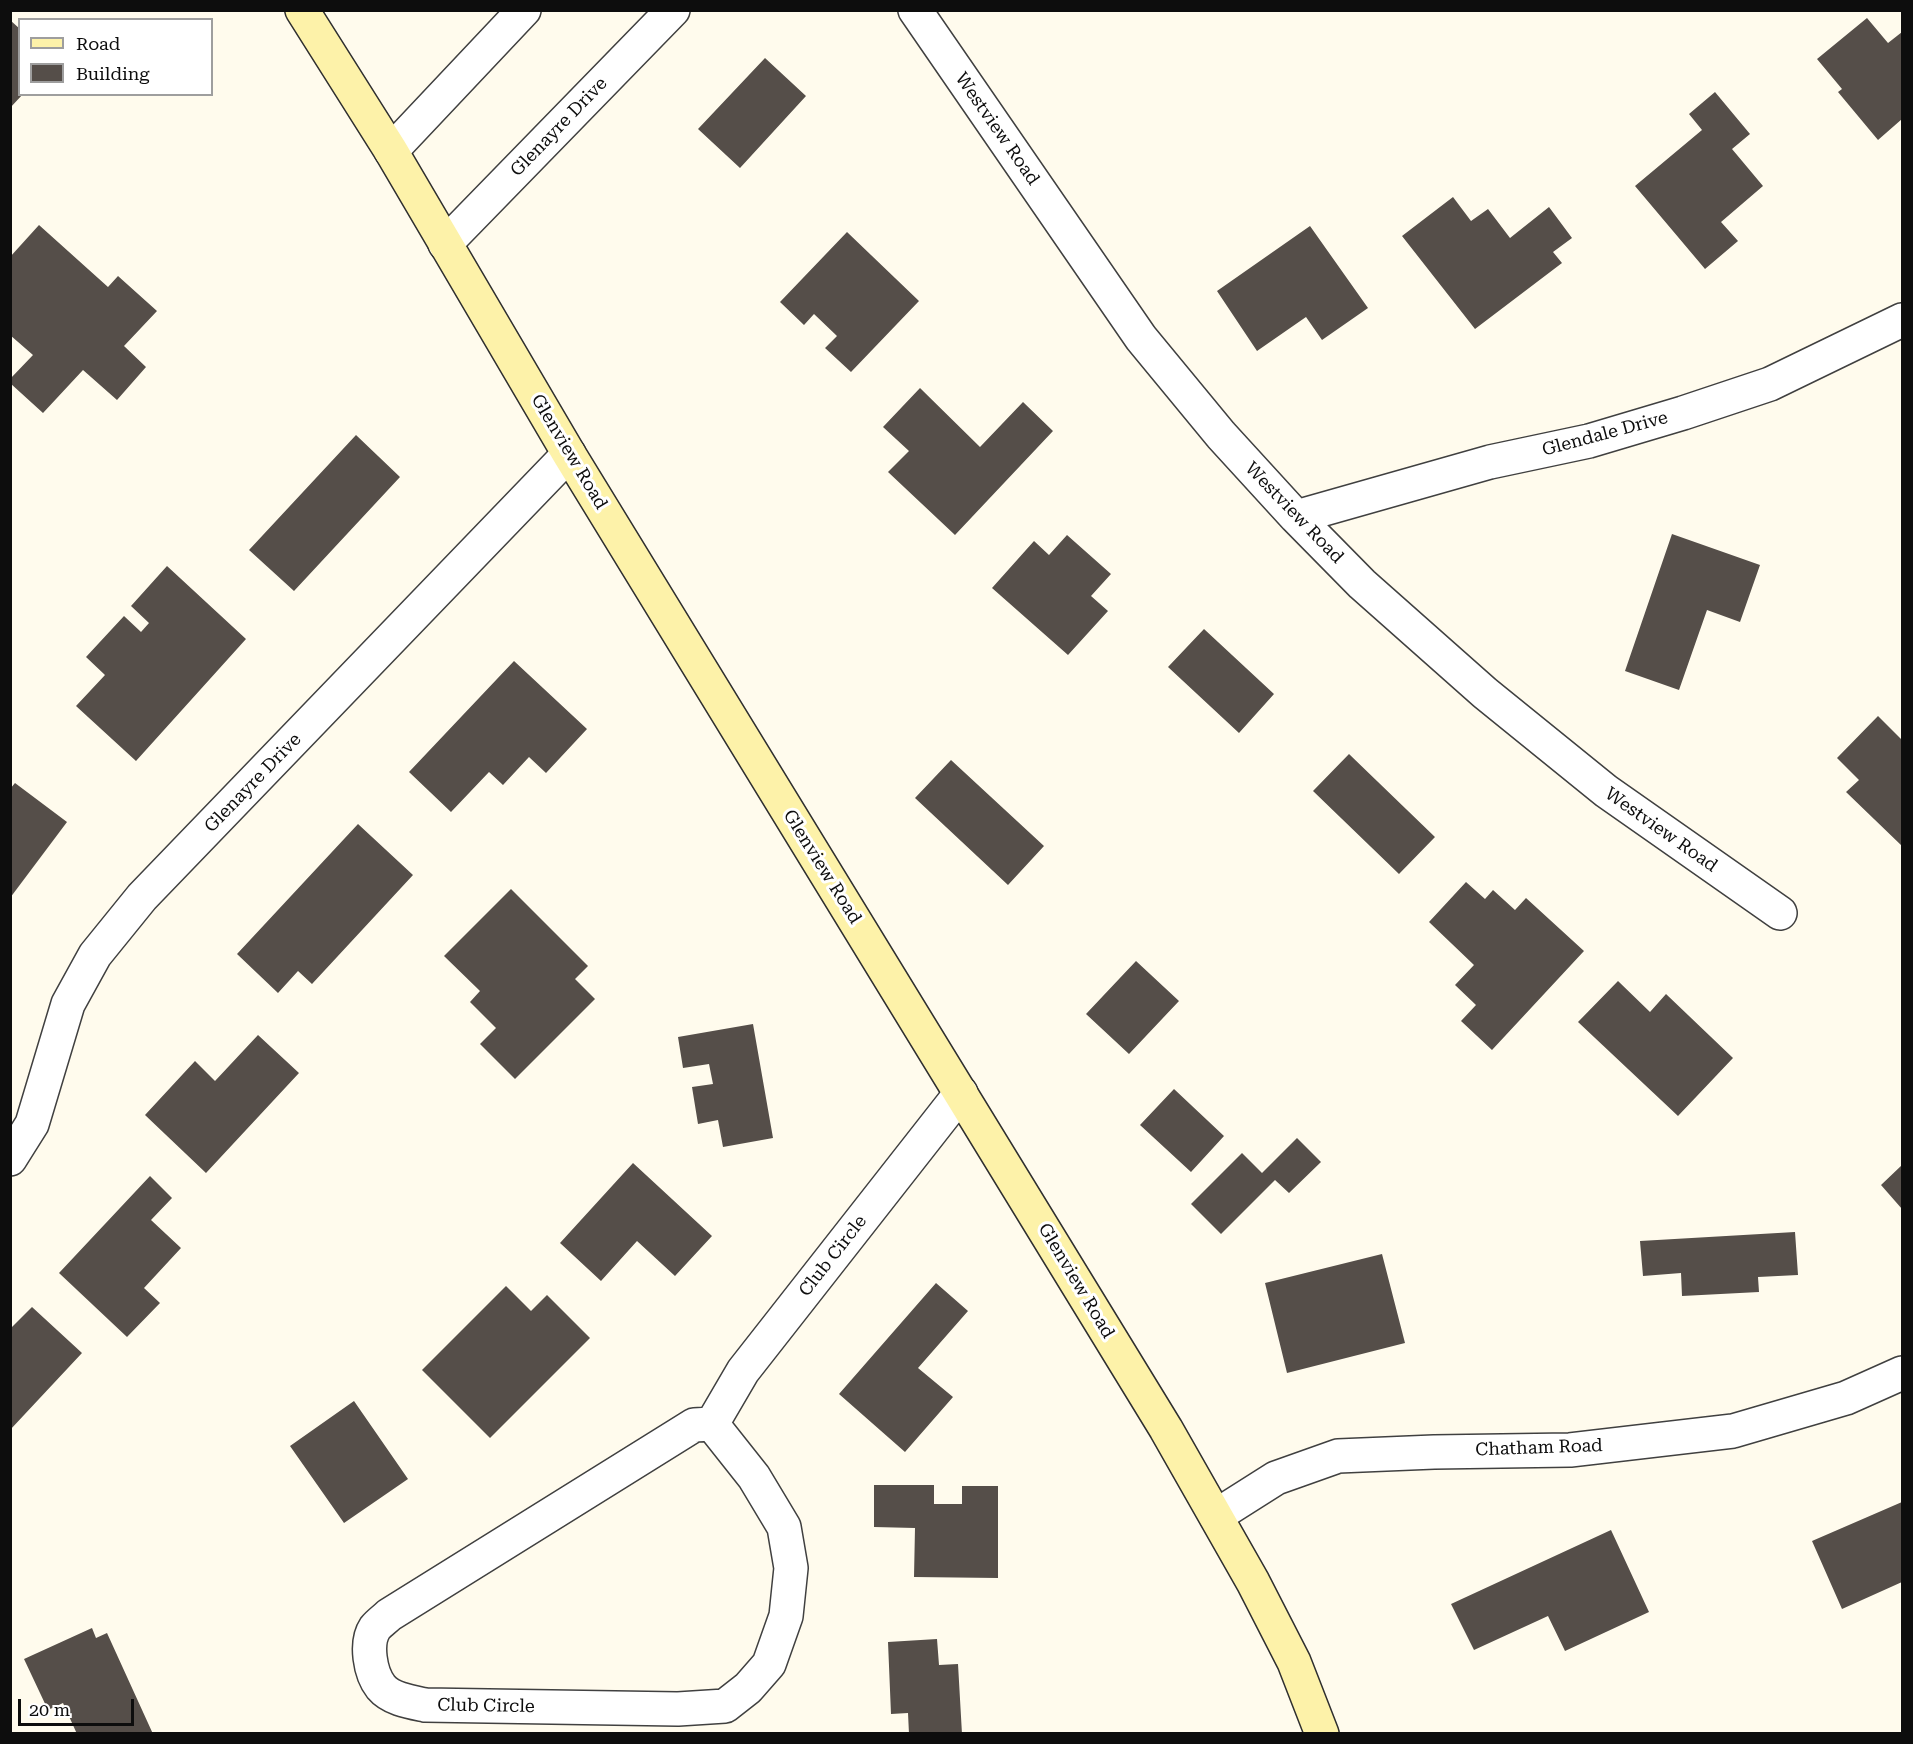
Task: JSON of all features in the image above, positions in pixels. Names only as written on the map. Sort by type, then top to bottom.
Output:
[{"type":"main road","name":"Glenview Road","points":[[302,10],[391,151],[569,454],[961,1093],[1216,1516],[1294,1662],[1322,1734]]},
{"type":"street","points":[[391,151],[524,10]]},
{"type":"street","name":"Glenayre Drive","points":[[446,244],[673,10]]},
{"type":"street","name":"Westview Road","points":[[915,10],[1141,338],[1221,435],[1296,517],[1362,584],[1477,686],[1606,791],[1780,913]]},
{"type":"street","name":"Glendale Drive","points":[[1296,517],[1490,462],[1589,441],[1683,413],[1770,384],[1902,320]]},
{"type":"street","name":"Glenayre Drive","points":[[10,1159],[32,1124],[68,1004],[95,955],[142,897],[569,454]]},
{"type":"street","name":"Club Circle","points":[[712,1424],[743,1371],[961,1093]]},
{"type":"street","name":"Chatham Road","points":[[1216,1516],[1276,1478],[1338,1456],[1570,1450],[1733,1431],[1846,1398],[1902,1373]]},
{"type":"street","name":"Club Circle","points":[[712,1424],[754,1477],[784,1527],[791,1568],[786,1616],[769,1664],[748,1688],[725,1706],[678,1709],[425,1705],[403,1701],[382,1688],[375,1675],[369,1651],[374,1629],[389,1615],[694,1425],[712,1424]]},
{"type":"building","points":[[1867,18],[1888,43],[1902,32],[1902,119],[1878,140],[1838,92],[1842,89],[1817,59]]},
{"type":"building","points":[[10,20],[18,27],[18,96],[21,96],[10,108]]},
{"type":"building","points":[[765,58],[806,96],[740,168],[698,129]]},
{"type":"building","points":[[1715,92],[1750,134],[1732,149],[1763,186],[1721,222],[1738,241],[1705,269],[1635,186],[1702,130],[1689,114]]},
{"type":"building","points":[[1453,197],[1471,221],[1488,209],[1510,238],[1549,207],[1572,238],[1553,252],[1562,263],[1475,329],[1402,236]]},
{"type":"building","points":[[39,225],[108,287],[118,276],[157,311],[124,346],[146,367],[117,400],[83,370],[43,413],[10,383],[10,379],[33,355],[10,335],[10,257]]},
{"type":"building","points":[[1310,226],[1368,308],[1322,340],[1306,317],[1257,351],[1217,291]]},
{"type":"building","points":[[847,232],[919,301],[851,372],[825,348],[837,336],[814,314],[804,325],[780,302]]},
{"type":"building","points":[[920,388],[980,447],[1023,402],[1053,431],[955,535],[888,472],[909,451],[883,427]]},
{"type":"building","points":[[356,435],[400,477],[294,591],[249,550]]},
{"type":"building","points":[[1672,534],[1760,565],[1740,622],[1707,610],[1679,690],[1625,671]]},
{"type":"building","points":[[1067,535],[1111,574],[1091,596],[1108,611],[1068,655],[992,588],[1034,541],[1049,555]]},
{"type":"building","points":[[167,566],[246,639],[136,761],[76,706],[105,675],[86,657],[124,616],[141,632],[149,623],[131,606]]},
{"type":"building","points":[[1204,629],[1274,694],[1239,733],[1168,667]]},
{"type":"building","points":[[514,661],[587,729],[546,773],[529,757],[503,785],[489,772],[451,812],[409,772]]},
{"type":"building","points":[[1878,716],[1902,740],[1902,846],[1846,792],[1859,780],[1837,758]]},
{"type":"building","points":[[1349,754],[1435,837],[1399,874],[1313,791]]},
{"type":"building","points":[[951,760],[1044,846],[1008,885],[915,798]]},
{"type":"building","points":[[15,783],[67,822],[10,898],[10,789]]},
{"type":"building","points":[[358,824],[413,875],[312,984],[298,971],[278,993],[237,954]]},
{"type":"building","points":[[1466,882],[1485,899],[1493,890],[1515,910],[1526,898],[1584,951],[1492,1050],[1461,1021],[1476,1005],[1455,985],[1474,965],[1429,922]]},
{"type":"building","points":[[511,889],[588,966],[575,979],[595,999],[515,1079],[480,1044],[496,1028],[470,1002],[480,991],[444,956]]},
{"type":"building","points":[[1136,961],[1179,1001],[1129,1054],[1086,1014]]},
{"type":"building","points":[[1618,981],[1650,1012],[1666,994],[1733,1058],[1678,1116],[1578,1022]]},
{"type":"building","points":[[753,1024],[773,1138],[723,1147],[718,1120],[698,1124],[692,1087],[713,1084],[709,1064],[683,1068],[678,1037]]},
{"type":"building","points":[[258,1035],[299,1073],[206,1173],[145,1115],[195,1061],[215,1081]]},
{"type":"building","points":[[1174,1089],[1224,1136],[1191,1172],[1140,1125]]},
{"type":"building","points":[[1297,1138],[1321,1162],[1289,1193],[1275,1180],[1221,1234],[1191,1204],[1242,1153],[1262,1173]]},
{"type":"building","points":[[633,1163],[712,1236],[675,1276],[637,1241],[601,1281],[560,1243]]},
{"type":"building","points":[[1902,1165],[1902,1209],[1881,1185]]},
{"type":"building","points":[[150,1176],[172,1198],[151,1220],[181,1248],[144,1288],[160,1303],[127,1337],[59,1273]]},
{"type":"building","points":[[1795,1232],[1798,1275],[1758,1277],[1759,1292],[1682,1296],[1681,1273],[1643,1276],[1640,1241]]},
{"type":"building","points":[[1382,1254],[1405,1343],[1287,1373],[1265,1283]]},
{"type":"building","points":[[936,1283],[968,1311],[918,1368],[953,1397],[905,1452],[839,1394]]},
{"type":"building","points":[[506,1286],[531,1311],[547,1295],[590,1338],[490,1438],[422,1370]]},
{"type":"building","points":[[32,1307],[82,1353],[10,1430],[10,1329]]},
{"type":"building","points":[[354,1401],[408,1479],[344,1523],[290,1446]]},
{"type":"building","points":[[874,1485],[934,1485],[934,1504],[962,1504],[962,1486],[998,1486],[998,1578],[914,1577],[915,1528],[874,1527]]},
{"type":"building","points":[[1902,1502],[1902,1582],[1842,1609],[1812,1541]]},
{"type":"building","points":[[1611,1530],[1649,1612],[1565,1651],[1548,1616],[1474,1650],[1451,1604]]},
{"type":"building","points":[[92,1628],[96,1638],[107,1633],[153,1734],[77,1734],[63,1703],[48,1710],[24,1659]]},
{"type":"building","points":[[937,1639],[939,1665],[958,1664],[962,1734],[909,1734],[908,1713],[891,1714],[888,1642]]}]
